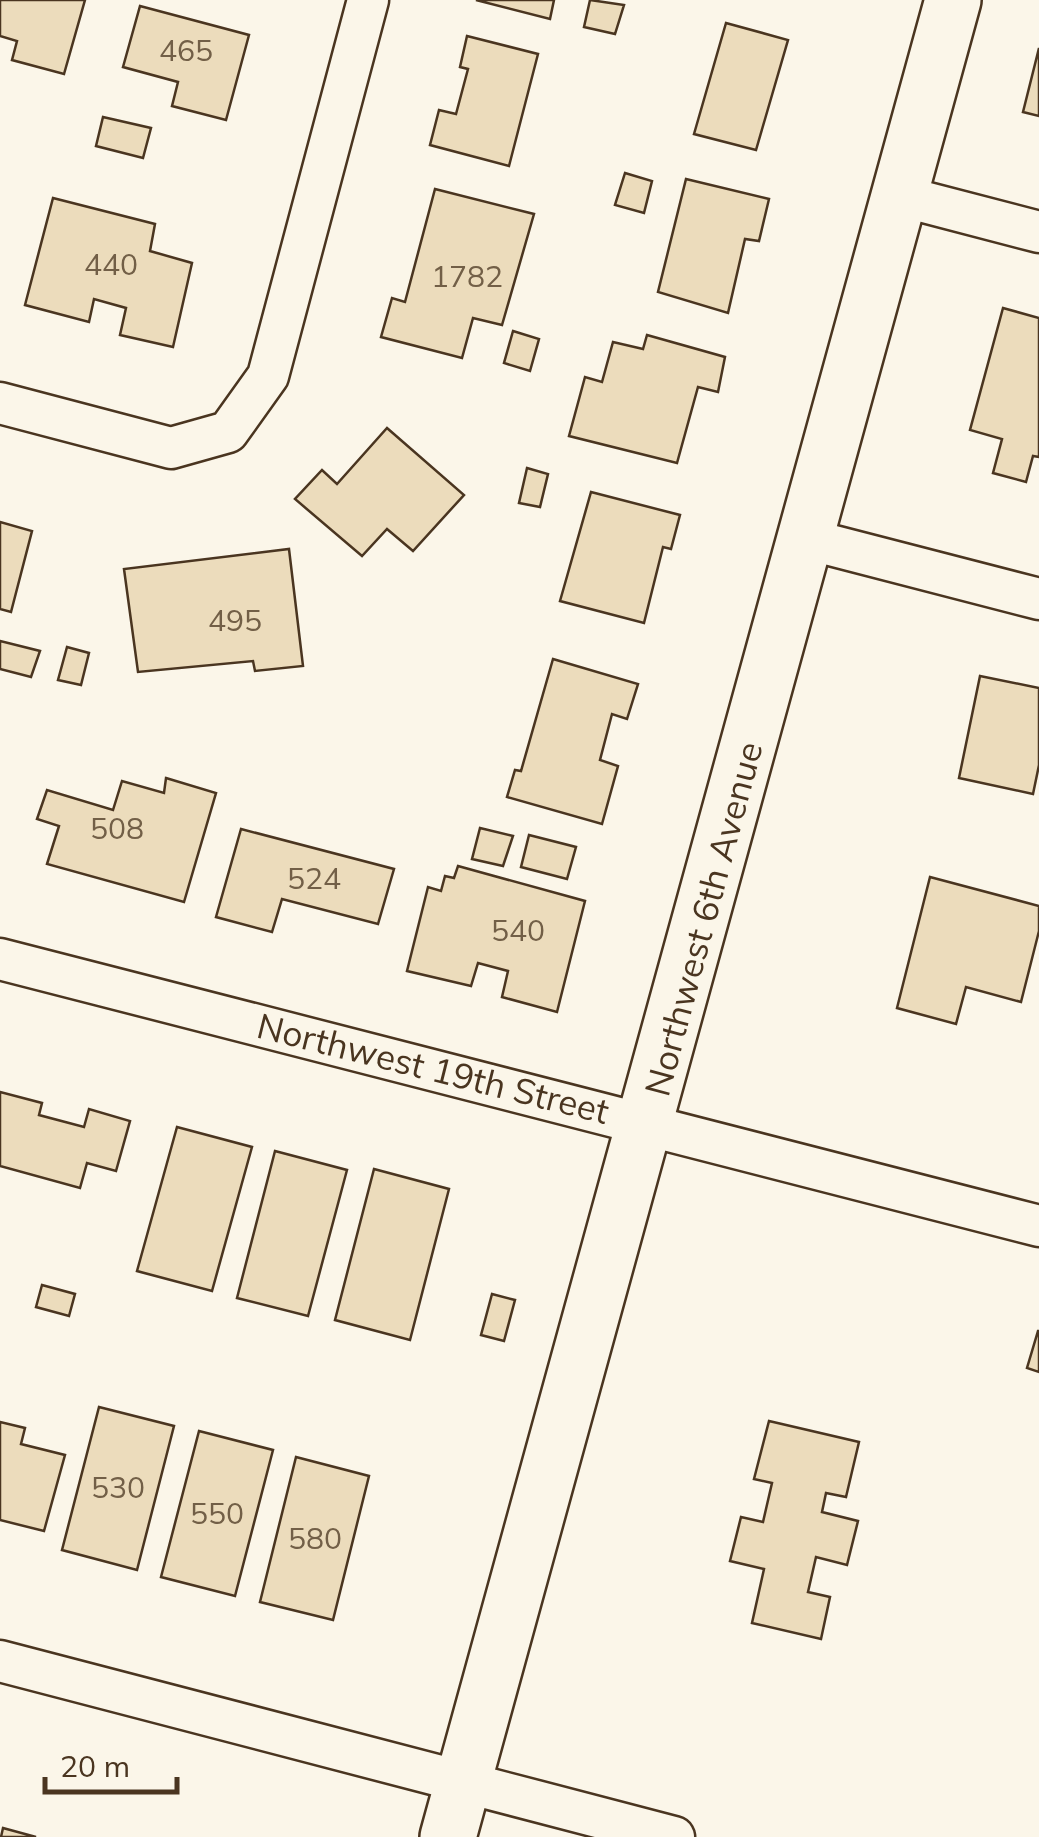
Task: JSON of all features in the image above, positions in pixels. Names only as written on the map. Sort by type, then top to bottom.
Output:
[{"type":"street","points":[[0,403],[171,448],[228,432],[268,376],[368,0]]},
{"type":"street","name":"Northwest 6th Avenue","points":[[448,1837],[648,1123],[953,0]]},
{"type":"street","points":[[901,196],[1039,232]]},
{"type":"street","points":[[808,538],[1039,599]]},
{"type":"street","name":"Northwest 19th Street","points":[[0,959],[1039,1226]]},
{"type":"street","points":[[0,1661],[674,1837]]},
{"type":"building","points":[[0,0],[85,0],[64,74],[12,60],[17,41],[0,36]]},
{"type":"building","points":[[476,0],[554,0],[550,19]]},
{"type":"building","points":[[590,0],[624,5],[615,34],[584,27]]},
{"type":"building","points":[[140,6],[249,35],[226,120],[172,106],[178,82],[123,67]]},
{"type":"building","points":[[726,23],[788,40],[756,150],[694,134]]},
{"type":"building","points":[[467,36],[538,54],[509,166],[430,145],[439,110],[456,114],[468,69],[460,67]]},
{"type":"building","points":[[1039,48],[1039,116],[1023,112]]},
{"type":"building","points":[[103,117],[151,128],[143,158],[96,146]]},
{"type":"building","points":[[625,173],[652,181],[644,213],[615,205]]},
{"type":"building","points":[[686,179],[769,199],[759,241],[745,239],[728,313],[658,292]]},
{"type":"building","points":[[435,189],[534,214],[502,325],[473,318],[462,358],[381,337],[392,298],[405,302]]},
{"type":"building","points":[[53,198],[155,224],[150,251],[192,263],[173,347],[120,335],[126,308],[94,299],[89,322],[25,305]]},
{"type":"building","points":[[1003,308],[1039,318],[1039,457],[1033,456],[1026,482],[993,473],[1002,439],[970,430]]},
{"type":"building","points":[[513,331],[539,339],[530,371],[504,363]]},
{"type":"building","points":[[647,335],[725,357],[718,392],[698,387],[677,463],[569,436],[585,377],[602,382],[613,342],[643,349]]},
{"type":"building","points":[[387,428],[464,495],[413,551],[387,529],[362,556],[295,499],[322,470],[337,484]]},
{"type":"building","points":[[527,468],[548,474],[540,507],[519,503]]},
{"type":"building","points":[[591,492],[680,515],[671,549],[663,547],[644,623],[560,601]]},
{"type":"building","points":[[0,522],[32,531],[11,612],[0,609]]},
{"type":"building","points":[[289,549],[303,666],[255,671],[253,661],[138,672],[124,569]]},
{"type":"building","points":[[0,641],[40,651],[31,677],[0,669]]},
{"type":"building","points":[[67,647],[89,653],[81,685],[58,680]]},
{"type":"building","points":[[553,659],[638,684],[627,719],[612,714],[600,760],[618,766],[602,824],[507,797],[515,770],[521,771]]},
{"type":"building","points":[[980,676],[1039,688],[1039,765],[1033,794],[959,778]]},
{"type":"building","points":[[166,778],[216,793],[184,902],[47,864],[59,826],[37,819],[47,790],[113,810],[122,781],[164,793]]},
{"type":"building","points":[[480,828],[513,836],[503,866],[472,859]]},
{"type":"building","points":[[241,829],[394,869],[378,924],[282,899],[272,932],[216,917]]},
{"type":"building","points":[[529,835],[576,847],[567,879],[521,867]]},
{"type":"building","points":[[458,866],[585,901],[557,1012],[502,997],[508,971],[478,963],[471,986],[407,971],[428,887],[441,891],[445,876],[454,878]]},
{"type":"building","points":[[930,877],[1039,906],[1039,931],[1021,1002],[966,987],[956,1024],[897,1008]]},
{"type":"building","points":[[0,1092],[42,1103],[39,1115],[84,1127],[89,1109],[130,1121],[116,1171],[87,1163],[80,1188],[0,1166]]},
{"type":"building","points":[[177,1127],[252,1147],[212,1291],[137,1271]]},
{"type":"building","points":[[275,1151],[347,1170],[308,1316],[237,1298]]},
{"type":"building","points":[[374,1169],[449,1189],[410,1340],[335,1320]]},
{"type":"building","points":[[42,1285],[75,1294],[69,1316],[36,1307]]},
{"type":"building","points":[[492,1294],[515,1300],[504,1341],[481,1335]]},
{"type":"building","points":[[1039,1331],[1039,1372],[1027,1368]]},
{"type":"building","points":[[99,1407],[174,1426],[137,1570],[62,1550]]},
{"type":"building","points":[[769,1421],[859,1442],[846,1497],[826,1493],[822,1512],[858,1521],[847,1565],[816,1557],[808,1592],[830,1597],[821,1639],[752,1623],[764,1569],[730,1561],[741,1517],[763,1522],[772,1483],[754,1479]]},
{"type":"building","points":[[0,1422],[25,1428],[21,1444],[65,1455],[44,1531],[0,1520]]},
{"type":"building","points":[[199,1431],[273,1450],[235,1596],[161,1577]]},
{"type":"building","points":[[296,1457],[369,1476],[333,1620],[260,1602]]},
{"type":"building","points":[[3,1828],[36,1837],[1,1837]]}]
